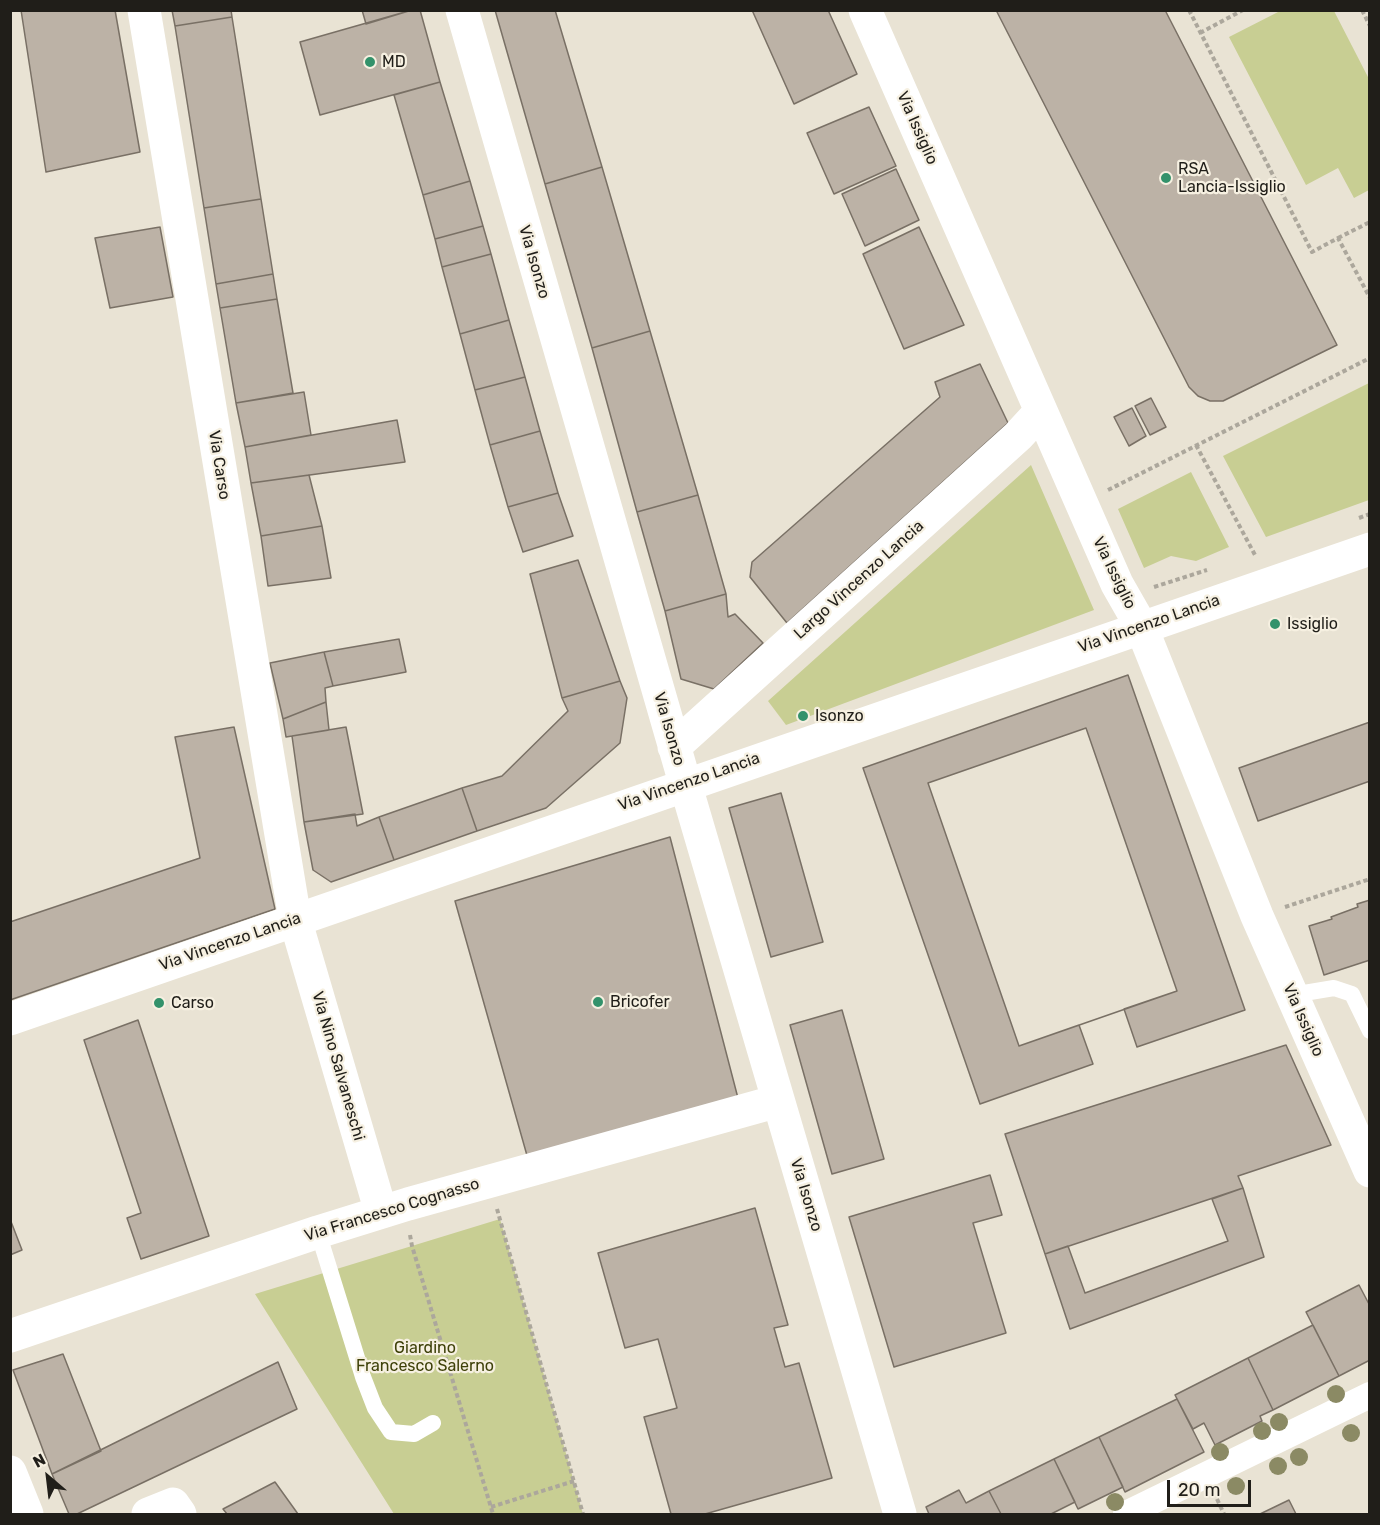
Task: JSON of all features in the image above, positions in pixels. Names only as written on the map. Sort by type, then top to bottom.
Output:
[{"type":"street","name":"Via Carso","points":[[144,10],[295,919]]},
{"type":"street","name":"Via Isonzo","points":[[462,10],[685,783],[900,1515]]},
{"type":"street","name":"Via Issiglio","points":[[865,10],[1117,584],[1141,626],[1257,916],[1370,1171]]},
{"type":"street","name":"Largo Vincenzo Lancia","points":[[675,747],[1018,436],[1041,411]]},
{"type":"street","name":"Via Vincenzo Lancia","points":[[10,1019],[685,783],[1370,549]]},
{"type":"street","name":"Via Nino Salvaneschi","points":[[295,919],[394,1208]]},
{"type":"street","name":"Via Francesco Cognasso","points":[[10,1336],[394,1208],[778,1101]]},
{"type":"street","points":[[1126,1515],[1370,1395]]},
{"type":"street","points":[[10,1472],[27,1515]]},
{"type":"street","points":[[148,1515],[173,1504],[180,1515]]},
{"type":"lane","points":[[1292,995],[1334,987],[1352,994],[1370,1031]]},
{"type":"lane","points":[[318,1232],[363,1377],[375,1408],[391,1432],[414,1434],[433,1423]]},
{"type":"path","points":[[1189,10],[1312,252],[1370,222]]},
{"type":"path","points":[[1200,33],[1243,10]]},
{"type":"path","points":[[1362,10],[1370,26]]},
{"type":"path","points":[[1338,238],[1370,298]]},
{"type":"path","points":[[1081,500],[1108,490],[1370,358]]},
{"type":"path","points":[[1196,446],[1255,555]]},
{"type":"path","points":[[1257,916],[1370,879]]},
{"type":"path","points":[[490,1181],[583,1515]]},
{"type":"path","points":[[394,1208],[412,1246],[493,1515]]},
{"type":"path","points":[[491,1507],[574,1481]]},
{"type":"green space","points":[[1280,11],[1334,11],[1369,79],[1369,190],[1354,198],[1338,168],[1306,185],[1229,37]]},
{"type":"green space","points":[[1369,383],[1369,500],[1266,537],[1223,456]]},
{"type":"green space","points":[[1031,465],[1094,610],[786,725],[768,701]]},
{"type":"green space","points":[[1191,472],[1229,547],[1196,561],[1171,556],[1144,568],[1118,509]]},
{"type":"green space","name":"Giardino Francesco Salerno","points":[[500,1219],[583,1514],[394,1514],[255,1294]]},
{"type":"building","points":[[21,10],[115,10],[140,152],[46,172]]},
{"type":"building","points":[[172,10],[231,10],[232,17],[175,26]]},
{"type":"building","points":[[362,10],[412,10],[366,24]]},
{"type":"building","name":"MD","points":[[412,10],[420,10],[440,82],[320,115],[300,42]]},
{"type":"building","points":[[495,10],[555,10],[602,167],[545,184]]},
{"type":"building","points":[[752,10],[828,10],[857,74],[794,104]]},
{"type":"building","name":"RSA Lancia-Issiglio","points":[[996,10],[1165,10],[1337,345],[1223,401],[1210,401],[1198,396],[1189,387]]},
{"type":"building","points":[[232,17],[261,199],[204,208],[175,26]]},
{"type":"building","points":[[440,82],[470,181],[423,195],[394,95]]},
{"type":"building","points":[[869,107],[896,166],[834,194],[807,133]]},
{"type":"building","points":[[602,167],[650,331],[592,348],[545,184]]},
{"type":"building","points":[[896,169],[919,220],[865,246],[842,194]]},
{"type":"building","points":[[470,181],[483,226],[435,239],[423,195]]},
{"type":"building","points":[[261,199],[273,274],[216,284],[204,208]]},
{"type":"building","points":[[483,226],[491,254],[442,267],[435,239]]},
{"type":"building","points":[[160,227],[173,297],[110,308],[95,238]]},
{"type":"building","points":[[919,227],[964,325],[904,349],[863,254]]},
{"type":"building","points":[[491,254],[509,320],[460,334],[442,267]]},
{"type":"building","points":[[273,274],[277,299],[220,308],[216,284]]},
{"type":"building","points":[[277,299],[293,393],[236,403],[220,308]]},
{"type":"building","points":[[509,320],[525,377],[475,390],[460,334]]},
{"type":"building","points":[[650,331],[698,495],[637,512],[592,348]]},
{"type":"building","points":[[980,364],[1008,423],[787,623],[750,577],[752,562],[940,397],[935,382]]},
{"type":"building","points":[[525,377],[540,431],[490,445],[475,390]]},
{"type":"building","points":[[304,392],[311,435],[245,447],[236,403]]},
{"type":"building","points":[[1151,398],[1166,427],[1150,435],[1135,406]]},
{"type":"building","points":[[1132,408],[1146,436],[1129,446],[1114,417]]},
{"type":"building","points":[[397,420],[405,462],[251,483],[245,447]]},
{"type":"building","points":[[540,431],[558,493],[508,507],[490,445]]},
{"type":"building","points":[[309,475],[322,526],[261,536],[251,483]]},
{"type":"building","points":[[558,493],[573,536],[523,552],[508,507]]},
{"type":"building","points":[[698,495],[726,594],[665,611],[637,512]]},
{"type":"building","points":[[322,526],[331,578],[268,586],[261,536]]},
{"type":"building","points":[[578,560],[620,681],[562,698],[530,574]]},
{"type":"building","points":[[726,594],[728,617],[735,614],[763,643],[714,689],[681,679],[665,611]]},
{"type":"building","points":[[399,639],[406,672],[333,686],[324,652]]},
{"type":"building","points":[[324,652],[333,686],[325,688],[326,702],[283,719],[270,663]]},
{"type":"building","points":[[1128,675],[1245,1010],[1137,1047],[1124,1009],[1177,991],[1086,728],[928,783],[1019,1046],[1079,1025],[1093,1064],[980,1104],[863,768]]},
{"type":"building","points":[[620,681],[627,698],[620,743],[546,808],[477,831],[462,788],[502,776],[568,711],[562,698]]},
{"type":"building","points":[[326,702],[329,730],[286,737],[283,719]]},
{"type":"building","points":[[1370,722],[1370,781],[1258,821],[1239,768]]},
{"type":"building","points":[[234,727],[275,909],[10,1000],[10,922],[200,858],[175,737]]},
{"type":"building","points":[[346,727],[363,814],[304,822],[292,736]]},
{"type":"building","points":[[1086,728],[1177,991],[1019,1046],[928,783]]},
{"type":"building","points":[[1086,728],[1177,991],[1019,1046],[928,783]]},
{"type":"building","points":[[462,788],[477,831],[394,860],[379,817]]},
{"type":"building","points":[[781,793],[823,942],[771,957],[729,808]]},
{"type":"building","points":[[355,814],[357,826],[379,817],[394,860],[331,882],[313,870],[304,822]]},
{"type":"building","name":"Bricofer","points":[[670,837],[739,1102],[528,1159],[455,901]]},
{"type":"building","points":[[1370,900],[1370,960],[1324,975],[1309,926],[1332,919],[1331,917]]},
{"type":"building","points":[[842,1010],[884,1159],[832,1174],[790,1025]]},
{"type":"building","points":[[138,1020],[209,1236],[141,1259],[127,1218],[141,1213],[84,1040]]},
{"type":"building","points":[[1286,1045],[1331,1145],[1238,1176],[1243,1188],[1045,1254],[1005,1134]]},
{"type":"building","points":[[990,1175],[1002,1215],[973,1223],[1006,1333],[894,1367],[849,1217]]},
{"type":"building","points":[[1243,1188],[1264,1257],[1070,1329],[1045,1254],[1068,1246],[1085,1293],[1228,1241],[1212,1199]]},
{"type":"building","points":[[755,1208],[788,1325],[774,1328],[785,1367],[799,1363],[832,1478],[705,1514],[671,1514],[644,1417],[677,1408],[658,1339],[625,1348],[598,1253]]},
{"type":"building","points":[[10,1219],[22,1250],[10,1255]]},
{"type":"building","points":[[1359,1285],[1370,1306],[1370,1360],[1339,1376],[1306,1312]]},
{"type":"building","points":[[1313,1325],[1339,1376],[1273,1410],[1248,1358]]},
{"type":"building","points":[[63,1354],[101,1451],[52,1474],[13,1370]]},
{"type":"building","points":[[1248,1358],[1273,1410],[1260,1416],[1262,1421],[1215,1445],[1204,1423],[1193,1429],[1175,1395]]},
{"type":"building","points":[[278,1362],[297,1409],[77,1514],[69,1514],[52,1474]]},
{"type":"building","points":[[1177,1399],[1204,1452],[1125,1492],[1099,1437]]},
{"type":"building","points":[[1099,1437],[1123,1487],[1078,1509],[1054,1459]]},
{"type":"building","points":[[1054,1459],[1075,1502],[1051,1514],[1001,1514],[989,1491]]},
{"type":"building","points":[[275,1482],[298,1514],[227,1514],[223,1509]]},
{"type":"building","points":[[959,1490],[966,1503],[989,1491],[1001,1514],[929,1514],[926,1507]]},
{"type":"building","points":[[1289,1500],[1296,1514],[1260,1514]]},
{"type":"place","name":"MD","points":[[370,62]]},
{"type":"place","name":"RSA Lancia-Issiglio","points":[[1166,178]]},
{"type":"place","name":"Issiglio","points":[[1275,624]]},
{"type":"place","name":"Isonzo","points":[[803,716]]},
{"type":"place","name":"Bricofer","points":[[598,1002]]},
{"type":"place","name":"Carso","points":[[159,1003]]}]
